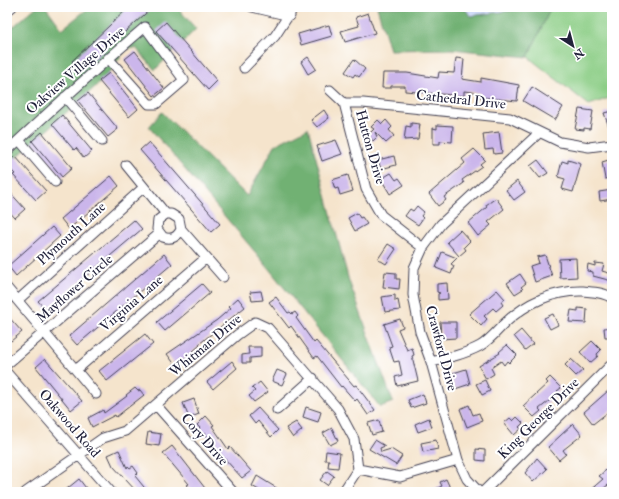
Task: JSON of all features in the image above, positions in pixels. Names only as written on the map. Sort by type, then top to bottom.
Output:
[{"type":"street","points":[[7,11],[12,7]]},
{"type":"street","points":[[252,7],[290,16]]},
{"type":"street","points":[[244,68],[275,36],[290,16],[294,7]]},
{"type":"street","name":"Oakview Village Drive","points":[[7,150],[64,97],[108,58],[145,27],[184,80],[156,104],[149,104],[108,58]]},
{"type":"street","points":[[330,90],[344,103]]},
{"type":"street","points":[[64,97],[102,141]]},
{"type":"street","name":"Cathedral Drive","points":[[344,103],[363,103],[510,118],[560,142],[589,148],[612,144]]},
{"type":"street","name":"Hutton Drive","points":[[344,103],[366,189],[381,215],[423,248]]},
{"type":"street","name":"Crawford Drive","points":[[479,492],[467,479],[458,460],[431,362],[420,332],[413,295],[414,268],[423,248],[441,224],[539,133]]},
{"type":"street","points":[[19,140],[55,182]]},
{"type":"street","points":[[126,165],[166,214],[175,216],[179,219],[181,229],[223,276]]},
{"type":"street","name":"Plymouth Lane","points":[[18,300],[144,187]]},
{"type":"street","points":[[166,214],[158,220],[157,225],[159,234],[167,239],[172,238],[176,236],[181,229]]},
{"type":"street","name":"Mayflower Circle","points":[[7,364],[159,234]]},
{"type":"street","name":"Virginia Lane","points":[[76,370],[206,258]]},
{"type":"street","points":[[7,288],[96,394]]},
{"type":"street","points":[[431,362],[456,356],[482,345],[511,318],[528,305],[547,297],[572,291],[607,294],[612,298]]},
{"type":"street","name":"Whitman Drive","points":[[26,492],[103,438],[125,431],[255,322],[268,328],[313,378],[338,409],[354,439],[358,469]]},
{"type":"street","name":"King George Drive","points":[[483,492],[612,364]]},
{"type":"street","name":"Oakwood Road","points":[[7,373],[111,492]]},
{"type":"street","points":[[278,410],[313,378]]},
{"type":"street","name":"Cory Drive","points":[[156,405],[233,492]]},
{"type":"street","points":[[343,492],[358,469],[400,477],[458,460]]},
{"type":"shaded area","points":[[463,7],[515,7],[515,10],[471,16]]},
{"type":"green space","points":[[36,7],[46,7],[62,29],[90,7],[177,7],[196,29],[155,70],[136,48],[126,49],[104,79],[7,166],[7,32]]},
{"type":"green space","points":[[377,7],[463,7],[471,16],[515,10],[515,7],[551,7],[528,57],[452,49],[390,50]]},
{"type":"green space","points":[[551,7],[612,7],[612,97],[589,105],[528,57]]},
{"type":"green space","points":[[162,112],[247,196],[275,145],[308,128],[349,281],[393,402],[380,407],[261,259],[149,127]]},
{"type":"building","points":[[129,7],[153,7],[81,71],[72,61]]},
{"type":"building","points":[[368,13],[375,33],[345,42],[341,31],[359,26],[356,17]]},
{"type":"building","points":[[166,22],[217,81],[208,90],[156,31]]},
{"type":"building","points":[[329,25],[332,36],[301,45],[298,34]]},
{"type":"building","points":[[135,51],[164,88],[154,96],[125,59]]},
{"type":"building","points":[[308,57],[316,69],[308,74],[301,62]]},
{"type":"building","points":[[456,58],[464,59],[462,79],[481,82],[481,78],[519,85],[517,101],[479,97],[480,93],[464,91],[464,96],[405,91],[405,86],[391,86],[391,88],[382,88],[383,73],[407,73],[438,78],[439,72],[454,73]]},
{"type":"building","points":[[354,59],[365,69],[359,77],[355,74],[353,77],[345,72]]},
{"type":"building","points":[[109,73],[138,109],[129,117],[99,81]]},
{"type":"building","points":[[532,87],[563,107],[555,120],[523,101]]},
{"type":"building","points":[[88,93],[118,129],[108,137],[78,101]]},
{"type":"building","points":[[579,109],[593,111],[590,129],[575,129]]},
{"type":"building","points":[[324,110],[329,118],[317,127],[311,120]]},
{"type":"building","points":[[612,111],[612,133],[611,133],[604,113]]},
{"type":"building","points":[[62,115],[92,151],[84,158],[76,148],[74,150],[52,124]]},
{"type":"building","points":[[378,120],[382,124],[386,120],[392,127],[389,130],[394,136],[386,143],[375,132],[377,137],[373,141],[368,135],[374,129],[371,127]]},
{"type":"building","points":[[411,123],[420,124],[418,139],[404,140],[406,126],[411,127]]},
{"type":"building","points":[[437,125],[453,126],[452,142],[440,141],[440,144],[433,144],[433,128],[437,129]]},
{"type":"building","points":[[42,132],[72,168],[62,177],[32,141]]},
{"type":"building","points":[[499,132],[502,153],[494,154],[493,149],[485,150],[483,134]]},
{"type":"building","points":[[336,140],[342,154],[322,161],[317,146]]},
{"type":"building","points":[[149,142],[220,224],[211,232],[140,150]]},
{"type":"building","points":[[474,149],[485,160],[480,164],[482,166],[462,180],[464,183],[444,197],[446,200],[438,206],[429,194],[465,163],[462,159]]},
{"type":"building","points":[[15,156],[46,191],[36,200],[13,175],[15,174],[7,166],[7,163]]},
{"type":"building","points":[[394,156],[396,165],[381,169],[378,160]]},
{"type":"building","points":[[612,159],[612,177],[605,179],[602,162]]},
{"type":"building","points":[[538,160],[548,173],[540,178],[530,166]]},
{"type":"building","points":[[568,160],[581,164],[573,192],[562,189],[565,179],[558,177],[562,161],[568,163]]},
{"type":"building","points":[[391,173],[396,180],[399,178],[404,185],[390,194],[381,179]]},
{"type":"building","points":[[348,175],[353,191],[340,195],[338,188],[335,189],[332,180]]},
{"type":"building","points":[[111,176],[119,186],[69,229],[61,219]]},
{"type":"building","points":[[517,181],[525,192],[514,200],[506,190]]},
{"type":"building","points":[[7,189],[25,209],[15,218],[7,209]]},
{"type":"building","points":[[612,190],[612,199],[600,201],[599,192]]},
{"type":"building","points":[[496,198],[504,209],[488,222],[491,225],[478,236],[468,223],[487,207],[486,205]]},
{"type":"building","points":[[417,206],[424,212],[421,216],[423,218],[418,225],[405,216],[410,209],[413,211]]},
{"type":"building","points":[[357,213],[367,224],[355,231],[348,218]]},
{"type":"building","points":[[134,220],[142,229],[46,310],[38,301]]},
{"type":"building","points":[[52,227],[60,236],[16,276],[8,266]]},
{"type":"building","points":[[460,230],[470,241],[464,247],[466,250],[459,256],[447,242]]},
{"type":"building","points":[[388,244],[396,249],[386,264],[378,259]]},
{"type":"building","points":[[442,252],[457,258],[451,264],[454,266],[451,274],[436,268]]},
{"type":"building","points":[[164,254],[172,264],[77,345],[69,336]]},
{"type":"building","points":[[545,255],[552,276],[535,282],[530,266],[539,263],[537,257]]},
{"type":"building","points":[[576,258],[577,277],[560,278],[559,259]]},
{"type":"building","points":[[595,263],[604,264],[602,271],[612,274],[612,281],[593,276],[593,272],[587,271],[588,264],[595,266]]},
{"type":"building","points":[[385,272],[396,273],[396,279],[400,279],[399,289],[383,287]]},
{"type":"building","points":[[520,274],[526,283],[521,287],[523,289],[515,294],[507,283]]},
{"type":"building","points":[[447,283],[448,299],[438,300],[438,294],[440,293],[437,292],[437,284]]},
{"type":"building","points":[[202,284],[210,293],[165,331],[157,322]]},
{"type":"building","points":[[497,290],[505,299],[501,302],[503,305],[496,311],[493,308],[484,316],[487,319],[481,326],[469,314]]},
{"type":"building","points":[[261,291],[263,300],[252,301],[250,292]]},
{"type":"building","points":[[395,295],[395,301],[398,300],[400,310],[385,312],[382,297]]},
{"type":"building","points":[[276,297],[288,313],[290,312],[292,314],[295,312],[298,316],[296,318],[314,343],[316,341],[354,386],[356,385],[375,410],[368,415],[357,399],[355,401],[342,386],[341,387],[317,356],[314,358],[291,326],[289,328],[269,302]]},
{"type":"building","points":[[238,298],[245,307],[199,344],[200,345],[176,366],[167,354],[217,320],[231,308],[229,306]]},
{"type":"building","points":[[578,308],[587,309],[586,323],[569,322],[571,310],[578,311]]},
{"type":"building","points":[[553,314],[558,325],[550,329],[544,318]]},
{"type":"building","points":[[7,315],[22,332],[11,341],[7,337]]},
{"type":"building","points":[[400,319],[403,327],[398,329],[407,350],[412,348],[414,355],[412,356],[418,381],[397,386],[395,377],[402,375],[399,361],[394,362],[389,347],[392,346],[384,324]]},
{"type":"building","points":[[440,322],[456,322],[456,338],[441,339]]},
{"type":"building","points":[[612,327],[612,337],[605,337],[604,328]]},
{"type":"building","points":[[521,330],[533,344],[525,350],[514,336]]},
{"type":"building","points":[[145,334],[153,344],[107,381],[99,371]]},
{"type":"building","points":[[592,341],[601,350],[597,354],[598,356],[590,363],[580,352]]},
{"type":"building","points":[[507,345],[517,355],[509,363],[507,361],[504,365],[501,361],[491,368],[494,374],[486,379],[479,366],[500,353],[499,352]]},
{"type":"building","points":[[248,347],[261,347],[261,357],[250,358],[250,363],[242,363],[242,355],[249,354]]},
{"type":"building","points":[[45,359],[82,401],[71,410],[36,367]]},
{"type":"building","points":[[571,359],[583,370],[576,376],[565,365]]},
{"type":"building","points":[[232,361],[237,368],[213,389],[207,382]]},
{"type":"building","points":[[466,369],[470,384],[455,389],[450,374]]},
{"type":"building","points":[[277,370],[287,374],[282,385],[272,381]]},
{"type":"building","points":[[550,377],[561,388],[557,391],[559,393],[539,409],[541,411],[534,417],[523,406],[548,383],[546,381]]},
{"type":"building","points":[[485,380],[490,391],[482,395],[476,384]]},
{"type":"building","points":[[260,382],[268,392],[254,402],[249,396],[255,391],[252,388]]},
{"type":"building","points":[[135,388],[138,391],[140,390],[144,395],[116,417],[115,415],[92,427],[88,418],[103,410],[104,413],[127,396],[126,395]]},
{"type":"building","points":[[608,391],[612,395],[612,409],[593,424],[584,412]]},
{"type":"building","points":[[423,394],[426,403],[411,408],[408,400]]},
{"type":"building","points":[[194,399],[199,414],[189,418],[183,403]]},
{"type":"building","points":[[469,405],[473,415],[479,413],[482,421],[467,427],[460,409]]},
{"type":"building","points":[[306,407],[321,412],[318,422],[303,417]]},
{"type":"building","points":[[258,408],[278,430],[271,437],[258,421],[255,424],[249,416]]},
{"type":"building","points":[[206,416],[214,425],[212,426],[228,449],[230,447],[251,471],[242,478],[215,448],[205,433],[203,435],[198,430],[200,428],[197,425]]},
{"type":"building","points":[[517,417],[523,423],[519,427],[521,429],[514,435],[504,423],[510,418],[513,421]]},
{"type":"building","points":[[429,418],[432,427],[418,432],[415,424]]},
{"type":"building","points":[[379,420],[382,432],[372,435],[368,423]]},
{"type":"building","points":[[296,422],[302,430],[293,438],[286,428]]},
{"type":"building","points":[[573,424],[582,435],[563,450],[566,454],[559,460],[548,447]]},
{"type":"building","points":[[332,428],[338,441],[330,445],[323,433]]},
{"type":"building","points":[[148,432],[161,434],[159,446],[146,444]]},
{"type":"building","points":[[375,440],[385,446],[380,448],[381,452],[391,449],[402,456],[396,465],[369,449]]},
{"type":"building","points":[[436,440],[438,449],[423,452],[421,443]]},
{"type":"building","points":[[172,446],[208,492],[193,492],[187,485],[189,484],[163,453]]},
{"type":"building","points":[[476,449],[485,450],[485,461],[476,460]]},
{"type":"building","points":[[119,450],[127,468],[128,466],[130,468],[133,466],[138,473],[135,476],[148,492],[137,492],[113,466],[108,455]]},
{"type":"building","points":[[326,451],[340,453],[338,468],[328,467],[329,460],[325,460]]},
{"type":"building","points":[[537,458],[547,469],[533,482],[525,473]]},
{"type":"building","points":[[612,465],[612,490],[608,485],[599,492],[588,492],[603,479],[599,476]]},
{"type":"building","points":[[327,471],[334,476],[327,485],[320,480]]},
{"type":"building","points":[[257,476],[283,492],[262,492],[252,486]]},
{"type":"building","points":[[79,479],[89,492],[63,492]]},
{"type":"building","points":[[446,479],[452,492],[429,492],[442,486],[440,482]]}]
